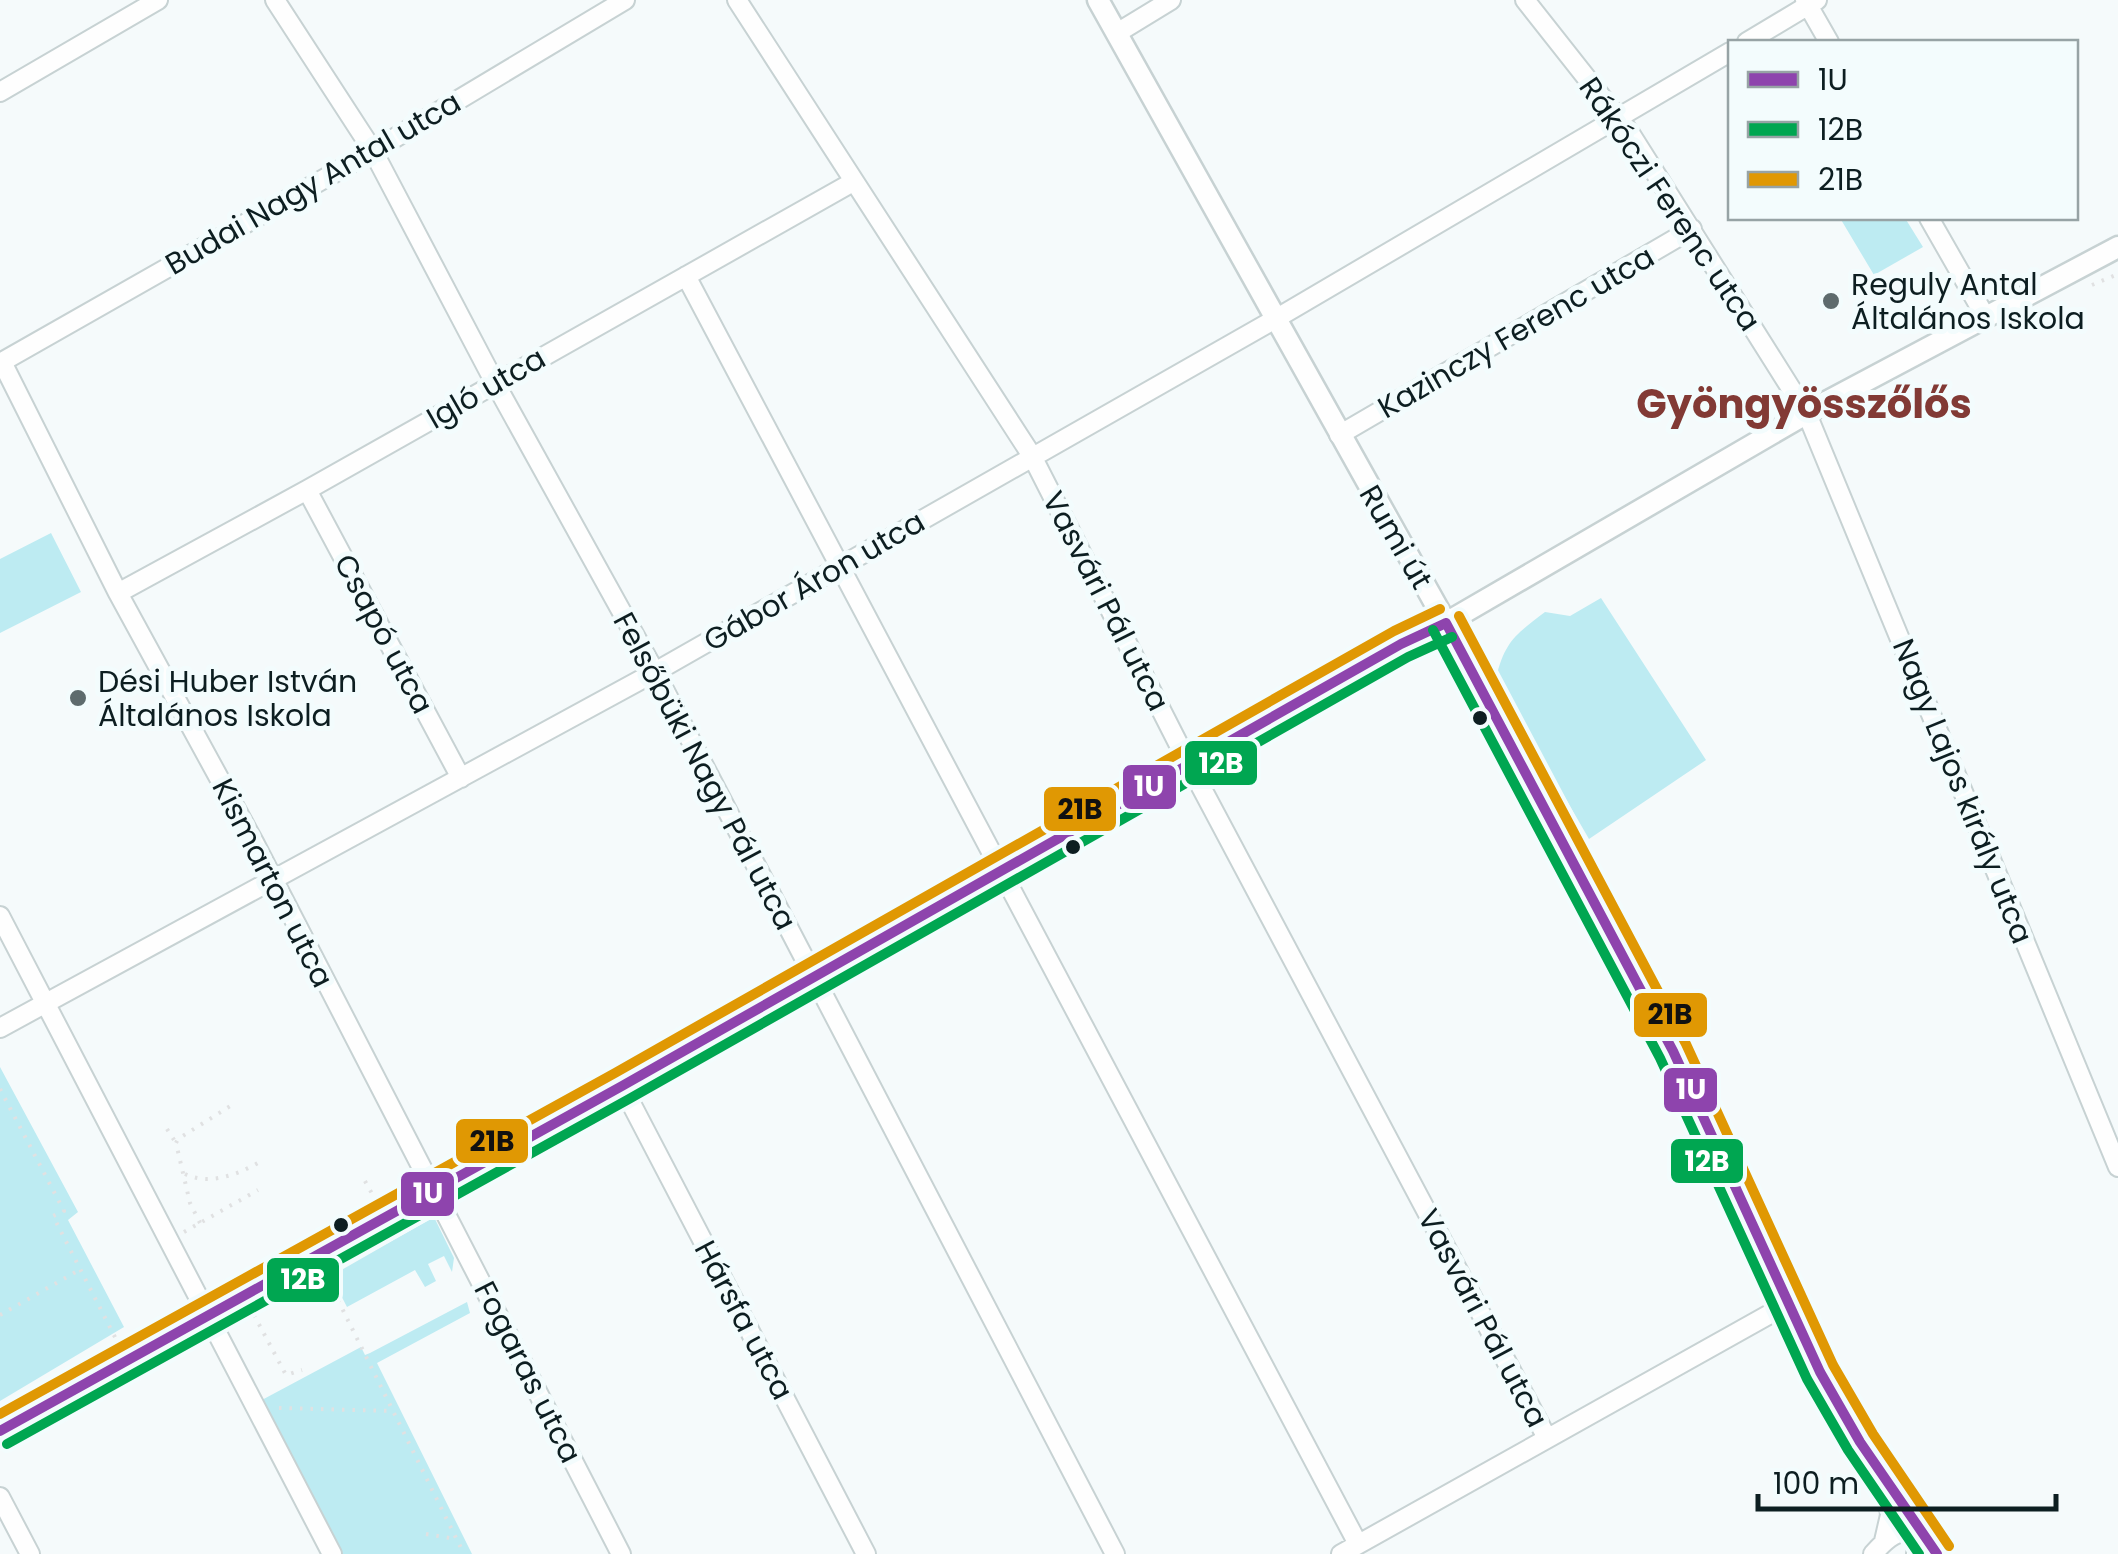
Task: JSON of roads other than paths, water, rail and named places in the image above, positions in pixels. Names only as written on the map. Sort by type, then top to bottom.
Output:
[{"type":"street","points":[[0,92],[158,0]]},
{"type":"street","name":"Felsőbüki Nagy Pál utca","points":[[275,0],[372,151],[494,383],[655,672],[1115,1554]]},
{"type":"street","name":"Budai Nagy Antal utca","points":[[1,363],[372,151],[625,0]]},
{"type":"street","name":"Vasvári Pál utca","points":[[737,0],[1032,456],[1189,765],[1547,1438]]},
{"type":"street","name":"Rumi út","points":[[1098,0],[1446,622],[1673,1050],[1734,1180],[1786,1305],[1841,1411],[1937,1554]]},
{"type":"street","points":[[1117,33],[1172,0]]},
{"type":"street","name":"Rákóczi Ferenc utca","points":[[1525,0],[1619,119],[1808,414]]},
{"type":"street","points":[[1749,40],[1810,2],[1827,40]]},
{"type":"street","name":"Gábor Áron utca","points":[[0,1028],[655,672],[1277,318],[1728,53]]},
{"type":"street","name":"Igló utca","points":[[118,593],[853,182]]},
{"type":"street","points":[[1929,220],[1984,316]]},
{"type":"street","name":"Kazinczy Ferenc utca","points":[[1339,435],[1692,228]]},
{"type":"street","points":[[0,1431],[622,1086],[1808,414],[1984,316],[2118,250]]},
{"type":"street","points":[[686,276],[1001,872],[1350,1549],[1786,1305]]},
{"type":"street","name":"Kismarton utca","points":[[1,363],[118,593],[246,827],[434,1190]]},
{"type":"street","name":"Nagy Lajos király utca","points":[[1808,414],[2118,1167]]},
{"type":"street","name":"Csapó utca","points":[[307,490],[461,778]]},
{"type":"street","points":[[0,916],[332,1554]]},
{"type":"street","name":"Hársfa utca","points":[[622,1086],[866,1554]]},
{"type":"street","name":"Fogaras utca","points":[[434,1190],[621,1554]]},
{"type":"street","points":[[1878,1548],[1890,1515],[1886,1481]]},
{"type":"street","points":[[0,1497],[30,1554]]},
{"type":"street","points":[[1878,1548],[1901,1532],[1920,1530],[1916,1554]]},
{"type":"place","name":"Reguly Antal Általános Iskola","points":[[1831,301]]},
{"type":"place","name":"Dési Huber István Általános Iskola","points":[[78,698]]},
{"type":"district","name":"Gyöngyösszőlős","points":[[1804,404]]}]
